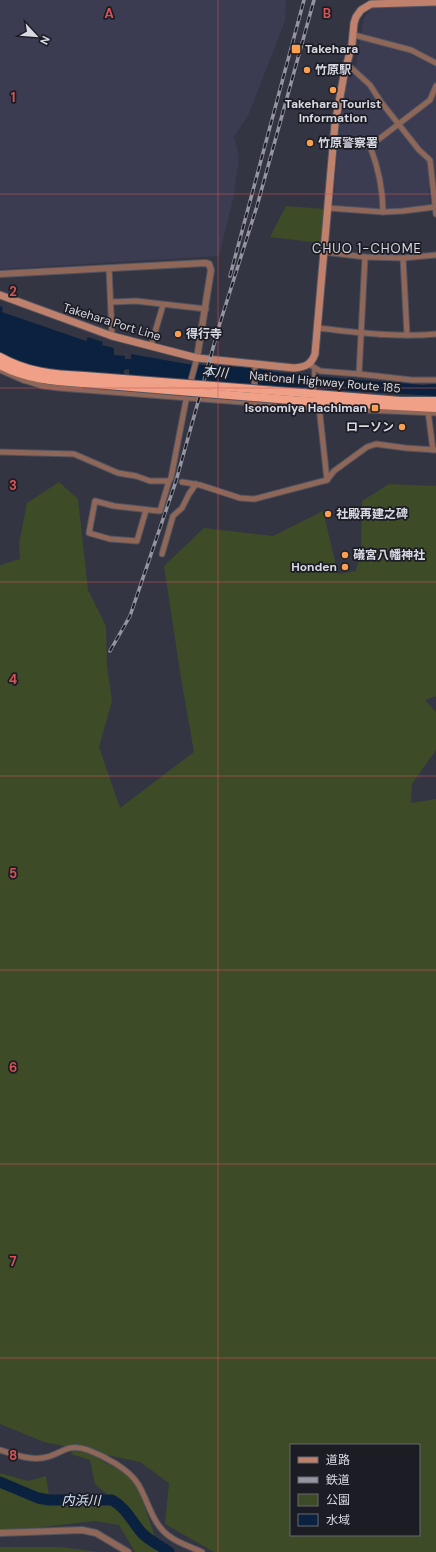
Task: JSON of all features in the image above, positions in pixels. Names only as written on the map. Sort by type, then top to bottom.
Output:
[{"type":"highway","name":"National Highway Route 185","points":[[0,357],[23,375]]},
{"type":"highway","name":"National Highway Route 185","points":[[0,365],[23,375],[54,381],[303,397],[402,401],[430,408]]},
{"type":"highway","name":"National Highway Route 185","points":[[303,397],[318,405],[430,408],[436,402]]},
{"type":"main road","points":[[312,369],[315,354],[338,110],[354,35],[354,23],[356,17],[361,10],[371,2],[436,2]]},
{"type":"main road","name":"Takehara Port Line","points":[[0,296],[112,336],[152,346],[196,361],[312,369]]},
{"type":"street","points":[[354,35],[410,50],[436,63]]},
{"type":"street","points":[[347,64],[370,85],[381,102],[419,150],[433,160],[436,214]]},
{"type":"street","points":[[334,142],[370,146],[398,123],[430,100],[436,86]]},
{"type":"street","points":[[430,100],[436,104]]},
{"type":"street","points":[[370,146],[375,159],[382,191],[383,212]]},
{"type":"street","points":[[328,208],[383,212],[435,207]]},
{"type":"street","points":[[324,252],[366,257],[403,258],[436,255]]},
{"type":"street","points":[[359,374],[360,332],[366,257]]},
{"type":"street","points":[[403,258],[407,335]]},
{"type":"street","points":[[0,274],[204,263],[209,264],[211,270],[206,309],[196,361],[187,397],[171,478],[160,511],[114,506],[95,501],[89,533],[110,539],[137,541],[146,510]]},
{"type":"street","points":[[109,268],[112,336]]},
{"type":"street","points":[[111,302],[136,301],[206,309]]},
{"type":"street","points":[[152,346],[163,305]]},
{"type":"street","points":[[317,328],[407,335],[436,334]]},
{"type":"street","points":[[254,401],[255,366]]},
{"type":"street","points":[[314,390],[312,369],[412,380],[436,380]]},
{"type":"street","points":[[0,370],[23,375],[43,386],[59,388],[318,405],[327,480]]},
{"type":"street","points":[[430,408],[436,414]]},
{"type":"street","points":[[182,482],[196,484],[240,498],[254,499],[327,480],[334,471],[367,447],[376,444],[435,450],[430,408]]},
{"type":"street","points":[[0,452],[74,454],[118,473],[136,476],[150,481],[169,481]]},
{"type":"street","points":[[162,554],[173,516],[182,508],[196,484]]},
{"type":"street","points":[[0,1450],[32,1458],[43,1458],[73,1446],[120,1466],[138,1483],[152,1514],[169,1536],[202,1552]]},
{"type":"street","points":[[0,1532],[82,1530],[96,1533],[128,1552]]},
{"type":"shaded area","points":[[0,0],[286,0],[285,21],[248,116],[234,137],[239,156],[234,195],[219,256],[0,269]]},
{"type":"shaded area","points":[[373,0],[436,0],[436,186],[428,187],[431,207],[385,210],[333,206],[342,99],[348,80],[356,65],[364,18],[371,10]]},
{"type":"green space","points":[[286,206],[324,209],[321,243],[270,237]]},
{"type":"green space","points":[[59,482],[78,499],[88,590],[106,626],[107,666],[112,701],[99,747],[120,808],[194,752],[164,566],[204,528],[273,536],[323,511],[338,574],[356,571],[361,547],[362,501],[389,484],[436,486],[436,696],[425,700],[436,712],[436,750],[412,784],[411,803],[436,799],[436,1552],[214,1552],[165,1524],[169,1483],[140,1462],[88,1451],[131,1478],[137,1484],[160,1552],[135,1552],[119,1525],[94,1521],[0,1532],[0,1473],[28,1481],[46,1476],[50,1503],[102,1503],[107,1494],[95,1484],[90,1460],[71,1454],[73,1448],[44,1442],[0,1424],[0,565],[20,559],[19,544],[27,503]]},
{"type":"green space","points":[[0,1547],[61,1547],[98,1552],[0,1552]]},
{"type":"water","name":"本川","points":[[0,306],[3,307],[2,312],[86,341],[88,337],[103,342],[102,345],[114,348],[114,355],[125,356],[125,359],[131,359],[131,354],[187,364],[255,368],[273,372],[348,379],[423,385],[436,384],[436,396],[303,388],[303,404],[129,391],[129,369],[124,370],[123,391],[36,382],[0,368]]},
{"type":"waterway","name":"内浜川","points":[[0,1482],[38,1498],[49,1500],[112,1500],[125,1510],[137,1528],[144,1535],[169,1552]]},
{"type":"railway","points":[[230,276],[304,0]]},
{"type":"railway","points":[[110,651],[130,616],[176,481],[220,323],[257,206],[314,0]]},
{"type":"place","name":"Takehara","points":[[296,49]]},
{"type":"place","name":"竹原駅","points":[[307,70]]},
{"type":"place","name":"Takehara Tourist Information","points":[[333,90]]},
{"type":"place","name":"竹原警察署","points":[[310,143]]},
{"type":"place","name":"得行寺","points":[[178,334]]},
{"type":"place","name":"Isonomiya Hachiman","points":[[375,408]]},
{"type":"place","name":"ローソン","points":[[402,427]]},
{"type":"place","name":"社殿再建之碑","points":[[328,514]]},
{"type":"place","name":"礒宮八幡神社","points":[[345,555]]},
{"type":"place","name":"Honden","points":[[345,567]]},
{"type":"district","name":"CHUO 1-CHOME","points":[[367,248]]}]
